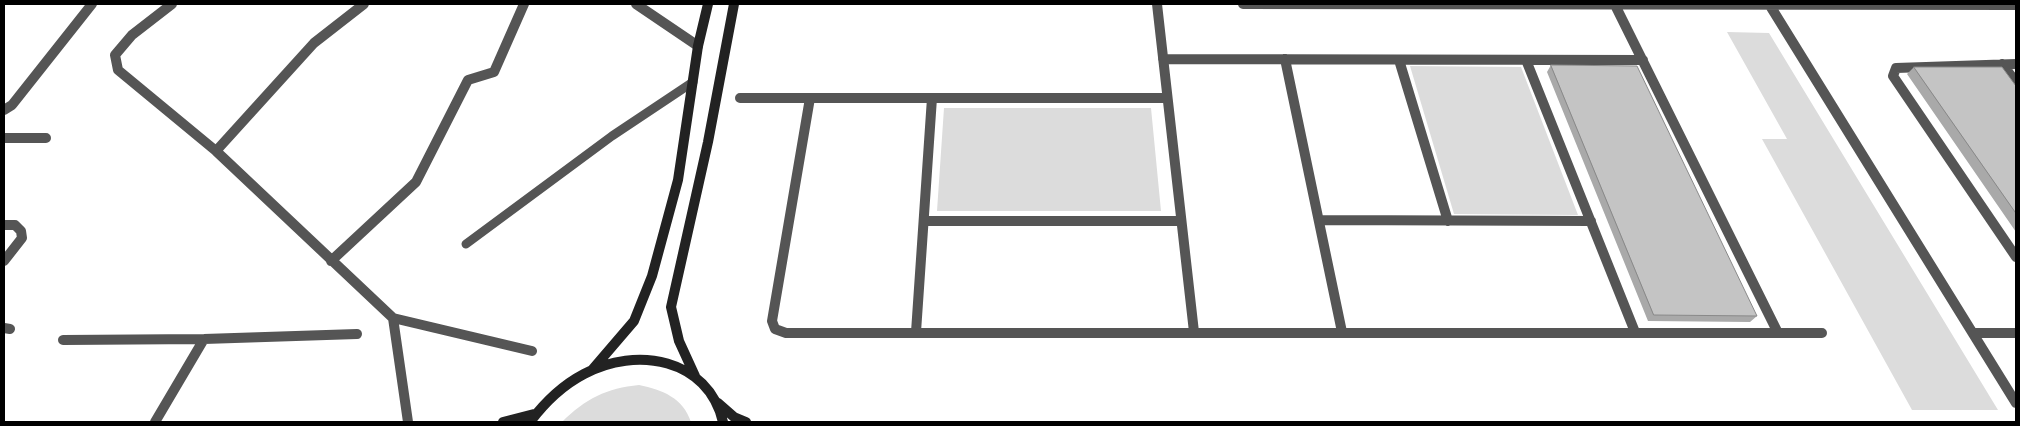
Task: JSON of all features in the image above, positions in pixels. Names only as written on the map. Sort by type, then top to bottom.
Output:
[{"type":"main road","points":[[592,370],[634,321],[652,276],[678,180],[698,46],[708,4]]},
{"type":"main road","points":[[695,376],[679,341],[671,307],[708,142],[734,4]]},
{"type":"main road","points":[[503,422],[532,418],[560,388],[592,370],[624,361],[648,360],[670,364],[695,376],[708,388],[717,403],[723,422]]},
{"type":"main road","points":[[717,403],[734,416],[746,422]]},
{"type":"street","points":[[4,110],[12,105],[92,4]]},
{"type":"street","points":[[172,4],[132,34],[115,55],[118,70],[216,152],[393,318],[532,351]]},
{"type":"street","points":[[216,152],[314,43],[364,4]]},
{"type":"street","points":[[331,261],[416,182],[468,80],[494,72],[524,4]]},
{"type":"street","points":[[636,4],[698,46]]},
{"type":"street","points":[[1157,4],[1194,332]]},
{"type":"street","points":[[1243,4],[2016,5]]},
{"type":"street","points":[[1768,4],[2016,403]]},
{"type":"street","points":[[1616,5],[1778,333]]},
{"type":"street","points":[[1163,59],[1643,60]]},
{"type":"street","points":[[1285,59],[1342,332]]},
{"type":"street","points":[[1400,60],[1448,220]]},
{"type":"street","points":[[1526,60],[1635,332]]},
{"type":"street","points":[[2002,64],[2016,82]]},
{"type":"street","points":[[2016,64],[1896,68],[1893,76],[2016,256]]},
{"type":"street","points":[[740,98],[1167,98]]},
{"type":"street","points":[[810,98],[772,321],[775,329],[786,333],[1822,333]]},
{"type":"street","points":[[916,332],[932,98]]},
{"type":"street","points":[[4,138],[46,138]]},
{"type":"street","points":[[1318,220],[1590,221]]},
{"type":"street","points":[[924,221],[1181,221]]},
{"type":"street","points":[[4,225],[15,226],[21,231],[22,238],[4,261]]},
{"type":"street","points":[[393,318],[408,422]]},
{"type":"street","points":[[1973,333],[2016,334]]},
{"type":"street","points":[[64,340],[204,339],[357,334]]},
{"type":"street","points":[[154,422],[204,339]]},
{"type":"lane","points":[[466,244],[612,136],[693,82]]},
{"type":"shaded area","points":[[1727,32],[1769,33],[1998,410],[1912,410],[1762,139],[1787,139]]},
{"type":"shaded area","points":[[1410,66],[1521,67],[1578,215],[1454,214]]},
{"type":"shaded area","points":[[944,108],[1151,108],[1161,211],[937,211]]},
{"type":"shaded area","points":[[639,385],[671,396],[683,407],[691,422],[562,422],[579,407],[597,396],[617,389]]},
{"type":"building","points":[[1551,65],[1637,66],[1757,316],[1654,315]]},
{"type":"building","points":[[1914,67],[2002,67],[2016,86],[2016,213]]}]
